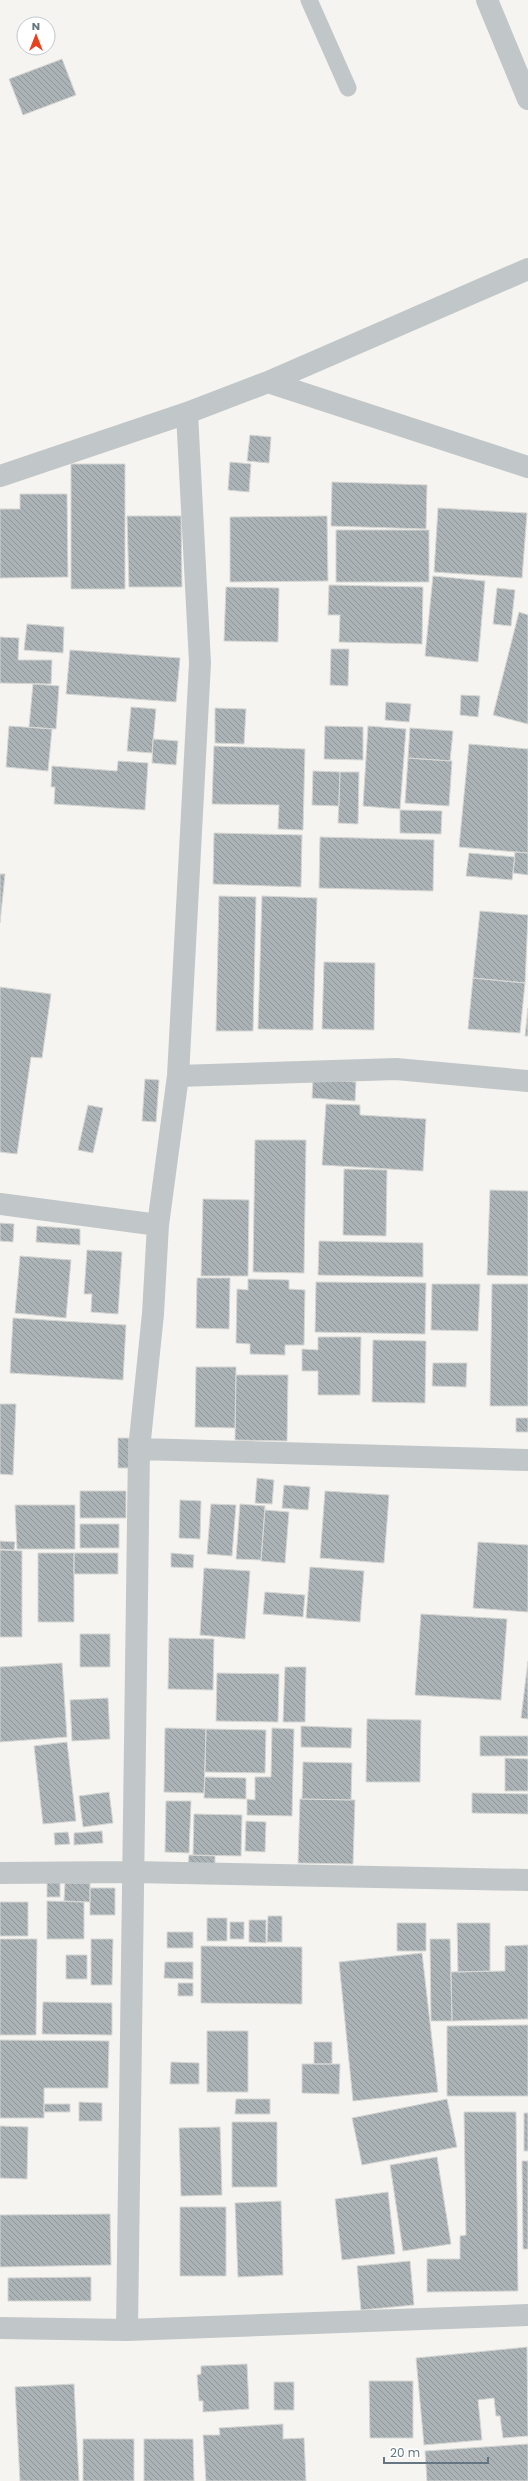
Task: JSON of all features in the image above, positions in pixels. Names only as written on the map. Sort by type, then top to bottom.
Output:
[{"type":"street","points":[[487,0],[528,99]]},
{"type":"street","points":[[0,476],[187,413],[268,382],[528,269]]},
{"type":"street","points":[[268,382],[528,467]]},
{"type":"street","points":[[128,2330],[139,1449],[153,1314],[158,1226],[178,1076],[200,663],[187,413]]},
{"type":"street","points":[[178,1076],[396,1069],[528,1081]]},
{"type":"street","points":[[0,1204],[158,1226]]},
{"type":"street","points":[[139,1449],[528,1460]]},
{"type":"street","points":[[0,1873],[133,1872],[528,1880]]},
{"type":"street","points":[[0,2328],[128,2330],[528,2316]]},
{"type":"lane","points":[[309,0],[348,88]]},
{"type":"building","points":[[62,59],[76,95],[23,115],[9,79]]},
{"type":"building","points":[[250,435],[271,437],[269,463],[247,461]]},
{"type":"building","points":[[230,462],[251,464],[249,492],[228,490]]},
{"type":"building","points":[[71,464],[125,464],[125,589],[71,589]]},
{"type":"building","points":[[332,482],[427,485],[426,529],[331,526]]},
{"type":"building","points":[[20,494],[67,494],[68,577],[0,578],[0,509],[20,509]]},
{"type":"building","points":[[438,508],[527,513],[522,578],[434,572]]},
{"type":"building","points":[[127,516],[181,516],[182,587],[129,587]]},
{"type":"building","points":[[327,516],[328,581],[230,582],[230,517]]},
{"type":"building","points":[[336,530],[429,530],[429,582],[336,582]]},
{"type":"building","points":[[433,576],[485,581],[478,662],[425,656]]},
{"type":"building","points":[[329,585],[423,587],[422,644],[339,642],[340,615],[328,615]]},
{"type":"building","points":[[226,587],[279,588],[278,642],[224,641]]},
{"type":"building","points":[[497,588],[515,590],[511,626],[493,624]]},
{"type":"building","points":[[519,612],[528,615],[528,724],[493,715]]},
{"type":"building","points":[[27,624],[64,627],[63,653],[24,650]]},
{"type":"building","points":[[0,637],[19,638],[18,660],[52,660],[51,684],[0,683]]},
{"type":"building","points":[[331,649],[349,649],[348,686],[330,685]]},
{"type":"building","points":[[70,650],[180,658],[176,702],[66,694]]},
{"type":"building","points":[[33,684],[59,686],[56,729],[29,727]]},
{"type":"building","points":[[461,695],[480,696],[478,717],[460,715]]},
{"type":"building","points":[[386,702],[411,704],[409,722],[385,720]]},
{"type":"building","points":[[131,707],[156,709],[152,753],[127,751]]},
{"type":"building","points":[[215,708],[246,709],[244,744],[215,743]]},
{"type":"building","points":[[9,726],[52,729],[48,771],[6,767]]},
{"type":"building","points":[[325,726],[363,727],[363,760],[324,759]]},
{"type":"building","points":[[368,726],[406,729],[400,809],[363,806]]},
{"type":"building","points":[[410,728],[453,731],[450,761],[408,758]]},
{"type":"building","points":[[153,739],[178,741],[176,765],[152,763]]},
{"type":"building","points":[[469,744],[528,749],[528,853],[459,847]]},
{"type":"building","points":[[214,746],[305,749],[303,830],[278,829],[279,805],[212,804]]},
{"type":"building","points":[[408,758],[452,761],[449,806],[405,803]]},
{"type":"building","points":[[118,761],[148,763],[145,810],[54,804],[55,787],[51,787],[52,766],[117,771]]},
{"type":"building","points":[[313,771],[340,772],[339,806],[312,805]]},
{"type":"building","points":[[340,772],[359,772],[358,824],[338,823]]},
{"type":"building","points":[[400,810],[442,811],[441,834],[400,833]]},
{"type":"building","points":[[214,833],[302,835],[301,887],[213,884]]},
{"type":"building","points":[[320,837],[434,840],[433,891],[319,888]]},
{"type":"building","points":[[515,852],[528,853],[528,875],[513,873]]},
{"type":"building","points":[[469,853],[515,857],[512,880],[466,876]]},
{"type":"building","points":[[0,874],[5,874],[0,923]]},
{"type":"building","points":[[219,896],[256,897],[253,1031],[216,1031]]},
{"type":"building","points":[[262,896],[317,898],[313,1030],[258,1029]]},
{"type":"building","points":[[480,911],[528,915],[525,983],[473,978]]},
{"type":"building","points":[[324,962],[375,963],[374,1030],[322,1029]]},
{"type":"building","points":[[473,978],[525,983],[520,1033],[468,1029]]},
{"type":"building","points":[[0,987],[51,994],[42,1058],[31,1057],[17,1154],[0,1152]]},
{"type":"building","points":[[528,1008],[528,1036],[525,1036]]},
{"type":"building","points":[[145,1079],[159,1080],[156,1122],[142,1121]]},
{"type":"building","points":[[313,1079],[356,1082],[355,1101],[312,1098]]},
{"type":"building","points":[[326,1104],[360,1105],[360,1115],[426,1119],[423,1171],[322,1165]]},
{"type":"building","points":[[88,1105],[103,1108],[93,1153],[78,1150]]},
{"type":"building","points":[[255,1140],[306,1140],[304,1273],[253,1272]]},
{"type":"building","points":[[344,1169],[387,1170],[386,1236],[343,1235]]},
{"type":"building","points":[[490,1190],[528,1191],[528,1276],[487,1275]]},
{"type":"building","points":[[203,1199],[249,1200],[248,1276],[201,1276]]},
{"type":"building","points":[[0,1223],[14,1224],[13,1242],[0,1241]]},
{"type":"building","points":[[37,1226],[80,1229],[80,1245],[36,1242]]},
{"type":"building","points":[[319,1241],[423,1243],[423,1277],[318,1275]]},
{"type":"building","points":[[87,1250],[122,1252],[118,1314],[91,1312],[92,1294],[84,1294]]},
{"type":"building","points":[[20,1256],[71,1260],[66,1318],[15,1313]]},
{"type":"building","points":[[197,1278],[230,1278],[229,1329],[196,1328]]},
{"type":"building","points":[[248,1279],[289,1280],[289,1289],[305,1290],[304,1345],[285,1345],[285,1355],[250,1354],[250,1344],[236,1343],[237,1289],[248,1290]]},
{"type":"building","points":[[316,1282],[426,1283],[425,1334],[315,1332]]},
{"type":"building","points":[[432,1284],[480,1284],[478,1331],[431,1330]]},
{"type":"building","points":[[492,1284],[528,1284],[528,1406],[490,1406]]},
{"type":"building","points":[[13,1318],[126,1325],[123,1380],[10,1373]]},
{"type":"building","points":[[318,1337],[361,1337],[360,1395],[318,1395],[318,1371],[302,1371],[302,1349],[318,1350]]},
{"type":"building","points":[[373,1340],[426,1341],[425,1403],[372,1402]]},
{"type":"building","points":[[433,1363],[467,1363],[466,1387],[432,1386]]},
{"type":"building","points":[[196,1367],[236,1367],[235,1428],[195,1427]]},
{"type":"building","points":[[236,1375],[288,1375],[287,1441],[235,1440]]},
{"type":"building","points":[[0,1404],[16,1404],[13,1475],[0,1474]]},
{"type":"building","points":[[516,1418],[528,1418],[528,1432],[516,1432]]},
{"type":"building","points":[[118,1438],[129,1438],[129,1468],[118,1468]]},
{"type":"building","points":[[257,1478],[274,1480],[272,1504],[255,1503]]},
{"type":"building","points":[[284,1485],[310,1487],[308,1510],[282,1508]]},
{"type":"building","points":[[80,1491],[126,1491],[126,1518],[80,1518]]},
{"type":"building","points":[[325,1491],[389,1495],[384,1563],[320,1558]]},
{"type":"building","points":[[180,1500],[201,1501],[200,1539],[179,1538]]},
{"type":"building","points":[[211,1504],[236,1505],[232,1556],[207,1554]]},
{"type":"building","points":[[240,1504],[265,1506],[261,1560],[236,1559]]},
{"type":"building","points":[[15,1505],[75,1505],[75,1549],[17,1549]]},
{"type":"building","points":[[265,1510],[289,1512],[285,1563],[261,1561]]},
{"type":"building","points":[[80,1524],[119,1524],[119,1548],[80,1548]]},
{"type":"building","points":[[0,1541],[15,1542],[14,1550],[0,1549]]},
{"type":"building","points":[[478,1542],[528,1545],[528,1612],[473,1608]]},
{"type":"building","points":[[0,1550],[22,1551],[22,1637],[0,1637]]},
{"type":"building","points":[[38,1553],[74,1553],[74,1622],[38,1622]]},
{"type":"building","points":[[74,1553],[118,1553],[118,1574],[74,1574]]},
{"type":"building","points":[[171,1553],[194,1555],[193,1568],[171,1567]]},
{"type":"building","points":[[310,1567],[364,1571],[360,1622],[306,1618]]},
{"type":"building","points":[[204,1568],[250,1571],[245,1639],[200,1635]]},
{"type":"building","points":[[265,1592],[305,1595],[303,1617],[263,1614]]},
{"type":"building","points":[[421,1614],[507,1619],[501,1700],[415,1695]]},
{"type":"building","points":[[80,1634],[110,1634],[110,1667],[80,1667]]},
{"type":"building","points":[[169,1638],[214,1639],[213,1690],[168,1689]]},
{"type":"building","points":[[528,1661],[528,1719],[521,1718]]},
{"type":"building","points":[[62,1663],[67,1737],[0,1742],[0,1667]]},
{"type":"building","points":[[285,1667],[306,1667],[305,1722],[283,1722]]},
{"type":"building","points":[[217,1673],[279,1674],[278,1722],[216,1721]]},
{"type":"building","points":[[108,1698],[110,1739],[72,1741],[70,1700]]},
{"type":"building","points":[[367,1719],[421,1720],[420,1782],[366,1782]]},
{"type":"building","points":[[301,1726],[352,1728],[351,1748],[301,1747]]},
{"type":"building","points":[[165,1728],[206,1729],[204,1793],[164,1792]]},
{"type":"building","points":[[272,1728],[294,1729],[292,1816],[247,1815],[247,1799],[255,1800],[255,1777],[271,1777]]},
{"type":"building","points":[[206,1729],[266,1730],[265,1773],[205,1772]]},
{"type":"building","points":[[480,1736],[528,1736],[528,1756],[480,1756]]},
{"type":"building","points":[[67,1742],[76,1821],[43,1824],[34,1746]]},
{"type":"building","points":[[505,1758],[528,1759],[528,1791],[505,1791]]},
{"type":"building","points":[[303,1762],[352,1763],[351,1800],[302,1799]]},
{"type":"building","points":[[205,1777],[246,1778],[246,1799],[204,1798]]},
{"type":"building","points":[[109,1792],[113,1823],[83,1827],[79,1796]]},
{"type":"building","points":[[472,1793],[528,1794],[528,1814],[472,1813]]},
{"type":"building","points":[[300,1799],[355,1800],[353,1864],[298,1863]]},
{"type":"building","points":[[166,1801],[191,1801],[189,1853],[165,1852]]},
{"type":"building","points":[[194,1814],[242,1815],[241,1856],[193,1855]]},
{"type":"building","points":[[246,1821],[266,1822],[265,1852],[245,1851]]},
{"type":"building","points":[[102,1831],[103,1843],[74,1845],[74,1833]]},
{"type":"building","points":[[68,1832],[70,1844],[55,1845],[54,1833]]},
{"type":"building","points":[[189,1855],[215,1856],[215,1867],[188,1867]]},
{"type":"building","points":[[47,1882],[60,1882],[60,1897],[47,1897]]},
{"type":"building","points":[[65,1883],[90,1883],[90,1902],[64,1901]]},
{"type":"building","points":[[90,1888],[115,1888],[115,1915],[90,1915]]},
{"type":"building","points":[[47,1901],[84,1902],[84,1939],[47,1939]]},
{"type":"building","points":[[0,1902],[28,1902],[28,1936],[0,1936]]},
{"type":"building","points":[[268,1916],[282,1916],[282,1942],[267,1942]]},
{"type":"building","points":[[207,1918],[227,1918],[227,1941],[207,1941]]},
{"type":"building","points":[[249,1920],[266,1920],[266,1943],[249,1942]]},
{"type":"building","points":[[230,1922],[244,1922],[244,1939],[230,1939]]},
{"type":"building","points":[[397,1923],[426,1923],[426,1951],[397,1951]]},
{"type":"building","points":[[457,1923],[490,1923],[490,1971],[458,1972]]},
{"type":"building","points":[[167,1932],[193,1932],[193,1948],[167,1948]]},
{"type":"building","points":[[0,1939],[37,1939],[36,2035],[0,2035]]},
{"type":"building","points":[[91,1939],[113,1939],[112,1985],[91,1985]]},
{"type":"building","points":[[430,1939],[450,1939],[452,2021],[431,2021]]},
{"type":"building","points":[[528,1945],[528,2019],[452,2021],[451,1972],[505,1971],[505,1946]]},
{"type":"building","points":[[201,1946],[302,1947],[302,2004],[201,2003]]},
{"type":"building","points":[[422,1953],[438,2092],[353,2101],[339,1962]]},
{"type":"building","points":[[66,1955],[87,1955],[87,1979],[66,1979]]},
{"type":"building","points":[[165,1962],[193,1962],[193,1979],[164,1978]]},
{"type":"building","points":[[178,1983],[193,1983],[193,1996],[178,1996]]},
{"type":"building","points":[[43,2002],[112,2003],[112,2035],[42,2034]]},
{"type":"building","points":[[528,2025],[528,2096],[447,2096],[447,2026]]},
{"type":"building","points":[[207,2031],[248,2031],[248,2092],[207,2092]]},
{"type":"building","points":[[0,2040],[109,2041],[108,2088],[44,2088],[44,2118],[0,2118]]},
{"type":"building","points":[[314,2042],[332,2042],[332,2064],[314,2064]]},
{"type":"building","points":[[171,2062],[199,2063],[199,2084],[170,2084]]},
{"type":"building","points":[[302,2064],[340,2064],[339,2094],[302,2093]]},
{"type":"building","points":[[236,2099],[270,2099],[270,2114],[235,2114]]},
{"type":"building","points":[[447,2099],[457,2147],[362,2165],[352,2118]]},
{"type":"building","points":[[79,2102],[102,2103],[102,2121],[79,2121]]},
{"type":"building","points":[[44,2104],[70,2104],[70,2112],[44,2112]]},
{"type":"building","points":[[464,2112],[516,2112],[518,2291],[427,2292],[427,2259],[460,2259],[460,2236],[466,2235]]},
{"type":"building","points":[[524,2113],[528,2113],[528,2151],[524,2151]]},
{"type":"building","points":[[232,2122],[277,2122],[277,2187],[232,2187]]},
{"type":"building","points":[[0,2126],[28,2127],[27,2179],[0,2178]]},
{"type":"building","points":[[220,2127],[222,2195],[181,2196],[179,2128]]},
{"type":"building","points":[[437,2157],[451,2244],[403,2251],[390,2165]]},
{"type":"building","points":[[522,2161],[528,2161],[528,2249],[523,2249]]},
{"type":"building","points":[[388,2192],[395,2254],[342,2260],[335,2199]]},
{"type":"building","points":[[281,2201],[283,2275],[238,2277],[235,2203]]},
{"type":"building","points":[[180,2207],[226,2207],[226,2276],[180,2276]]},
{"type":"building","points":[[110,2214],[111,2265],[0,2267],[0,2215]]},
{"type":"building","points":[[410,2261],[414,2305],[361,2310],[357,2266]]},
{"type":"building","points":[[91,2277],[91,2301],[8,2301],[8,2278]]},
{"type":"building","points":[[527,2347],[528,2436],[503,2438],[500,2416],[496,2416],[494,2398],[478,2400],[482,2440],[424,2445],[416,2358]]},
{"type":"building","points":[[247,2364],[249,2409],[203,2412],[203,2401],[199,2401],[197,2375],[201,2374],[201,2366]]},
{"type":"building","points":[[369,2381],[413,2381],[413,2438],[370,2438]]},
{"type":"building","points":[[274,2382],[294,2382],[294,2410],[274,2410]]},
{"type":"building","points":[[74,2384],[79,2481],[20,2481],[15,2387]]},
{"type":"building","points":[[283,2424],[283,2439],[304,2438],[306,2481],[206,2481],[203,2435],[220,2435],[219,2428]]},
{"type":"building","points":[[83,2439],[134,2439],[134,2481],[83,2481]]},
{"type":"building","points":[[144,2439],[193,2439],[194,2481],[144,2481]]},
{"type":"building","points":[[528,2444],[528,2481],[427,2481],[425,2451]]}]
